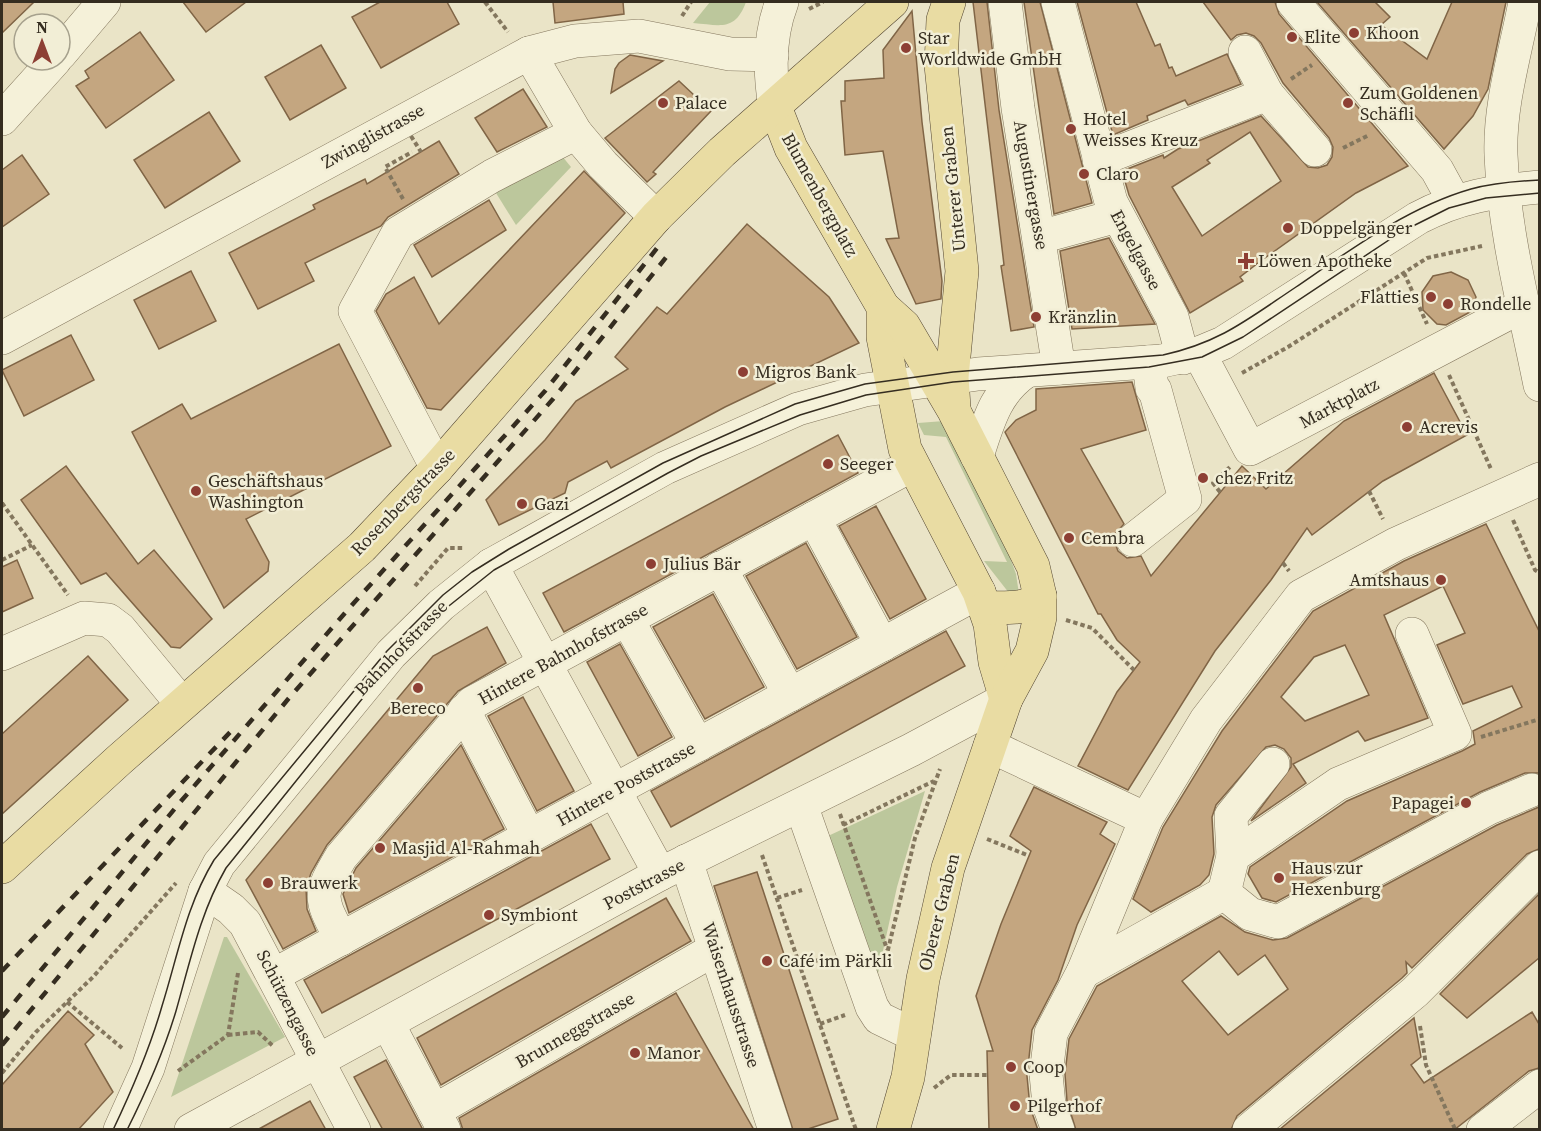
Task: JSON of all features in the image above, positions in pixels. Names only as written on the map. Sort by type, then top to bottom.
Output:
[{"type":"main road","points":[[775,107],[892,2]]},
{"type":"main road","name":"Unterer Graben","points":[[944,378],[962,271],[941,65],[944,21],[949,2]]},
{"type":"main road","name":"Rosenbergstrasse","points":[[2,867],[182,704],[362,547],[437,468],[656,217],[722,152],[775,107]]},
{"type":"main road","name":"Blumenbergplatz","points":[[775,107],[791,148],[883,307]]},
{"type":"main road","points":[[883,307],[882,337],[893,384],[900,433],[912,465],[982,600],[1006,699]]},
{"type":"main road","name":"Oberer Graben","points":[[883,307],[904,326],[944,378],[954,411],[1033,566],[1040,596],[1040,618],[1032,651],[1006,699],[948,868],[934,923],[908,1077],[893,1130]]},
{"type":"main road","points":[[982,600],[1025,606],[1034,603],[1040,596]]},
{"type":"street","points":[[72,40],[104,2]]},
{"type":"street","name":"Augustinergasse","points":[[1005,2],[1018,108],[1059,368]]},
{"type":"street","name":"Engelgasse","points":[[1058,2],[1099,160],[1117,216],[1191,355]]},
{"type":"street","points":[[1293,2],[1394,117],[1447,197]]},
{"type":"street","points":[[1525,2],[1503,122],[1504,179],[1539,385]]},
{"type":"street","name":"Blumenbergplatz","points":[[775,107],[771,83],[775,22],[792,6]]},
{"type":"street","name":"Zwinglistrasse","points":[[2,338],[504,64],[519,43],[639,36],[730,54],[772,55]]},
{"type":"street","points":[[519,43],[576,133],[603,165],[656,217]]},
{"type":"street","points":[[1245,52],[1276,89],[1316,150]]},
{"type":"street","points":[[2,119],[44,72]]},
{"type":"street","points":[[1099,160],[1276,89]]},
{"type":"street","points":[[437,468],[355,311],[398,233],[415,220],[576,133]]},
{"type":"street","points":[[944,378],[1149,362],[1191,355],[1223,343],[1447,197],[1539,165]]},
{"type":"street","points":[[1504,179],[1539,187]]},
{"type":"street","points":[[1040,237],[1117,216]]},
{"type":"street","name":"Marktplatz","points":[[1191,355],[1216,384],[1250,449],[1524,305]]},
{"type":"street","points":[[1133,540],[1185,500],[1152,388],[1149,362]]},
{"type":"street","points":[[978,456],[990,412],[998,399],[1025,372]]},
{"type":"street","name":"Bahnhofstrasse","points":[[120,1130],[152,1058],[191,887],[219,864],[391,654],[441,605],[491,565],[700,451],[798,409],[831,398],[893,384],[944,378]]},
{"type":"street","name":"Hintere Bahnhofstrasse","points":[[341,939],[324,906],[325,884],[341,857],[472,703],[912,465]]},
{"type":"street","points":[[1058,1130],[1049,1105],[1046,1074],[1051,1033],[1083,972],[1146,819],[1206,720],[1301,596],[1396,544],[1539,479]]},
{"type":"street","points":[[814,518],[882,645]]},
{"type":"street","name":"Waisenhausstrasse","points":[[491,565],[616,789],[673,868],[715,949],[775,1130]]},
{"type":"street","points":[[720,568],[789,695]]},
{"type":"street","name":"Hintere Poststrasse","points":[[274,975],[882,645],[982,600]]},
{"type":"street","points":[[2,654],[84,618],[108,620],[120,629],[182,704]]},
{"type":"street","points":[[627,619],[698,745]]},
{"type":"street","points":[[1233,856],[1338,784],[1455,734],[1412,634]]},
{"type":"street","name":"Poststrasse","points":[[191,1130],[673,868],[806,819],[911,750],[1006,699]]},
{"type":"street","points":[[464,711],[529,837]]},
{"type":"street","points":[[990,746],[1146,819]]},
{"type":"street","points":[[1083,972],[1224,893],[1233,856],[1231,816],[1273,764]]},
{"type":"street","points":[[1224,893],[1250,914],[1278,922],[1489,808],[1532,790]]},
{"type":"street","points":[[806,819],[872,1007],[879,1018],[914,1035]]},
{"type":"street","points":[[1250,1130],[1415,992],[1539,867]]},
{"type":"street","name":"Schützengasse","points":[[191,887],[231,909],[245,923],[354,1130]]},
{"type":"street","name":"Brunneggstrasse","points":[[439,1120],[715,949]]},
{"type":"street","points":[[388,1024],[439,1120]]},
{"type":"street","points":[[1483,1130],[1539,1086]]},
{"type":"path","points":[[485,2],[519,43]]},
{"type":"path","points":[[792,6],[823,2]]},
{"type":"path","points":[[1276,89],[1320,60]]},
{"type":"path","points":[[1316,150],[1342,148],[1369,135],[1394,117]]},
{"type":"path","points":[[411,136],[421,152]]},
{"type":"path","points":[[415,220],[385,167],[424,145]]},
{"type":"path","points":[[1216,384],[1288,347],[1427,258],[1513,240]]},
{"type":"path","points":[[1404,273],[1535,570],[1539,573]]},
{"type":"path","points":[[2,503],[70,598]]},
{"type":"path","points":[[2,560],[32,545]]},
{"type":"path","points":[[1283,563],[1289,571]]},
{"type":"path","points":[[1064,619],[1092,628],[1134,670]]},
{"type":"path","points":[[1455,734],[1469,740],[1539,719]]},
{"type":"path","points":[[885,960],[912,848],[940,769]]},
{"type":"path","points":[[806,819],[820,833],[844,825],[934,781]]},
{"type":"path","points":[[840,814],[887,950]]},
{"type":"path","points":[[978,835],[1027,855]]},
{"type":"path","points":[[761,852],[856,1130]]},
{"type":"path","points":[[2,1072],[36,1032],[191,887]]},
{"type":"path","points":[[228,1035],[237,976],[241,969]]},
{"type":"path","points":[[1415,992],[1426,1065],[1455,1130]]},
{"type":"path","points":[[67,1002],[122,1048]]},
{"type":"path","points":[[169,1077],[228,1035],[258,1032],[274,1047]]},
{"type":"path","points":[[927,1088],[936,1088],[951,1075],[989,1075]]},
{"type":"green space","points":[[710,2],[746,2],[742,12],[732,22],[719,25],[693,23]]},
{"type":"green space","points":[[557,150],[571,167],[516,225],[496,193]]},
{"type":"green space","points":[[944,421],[1008,552],[1016,574],[1019,594],[1009,593],[984,561],[1007,562],[946,437],[924,435],[918,423]]},
{"type":"green space","points":[[925,791],[897,887],[877,978],[828,836]]},
{"type":"green space","points":[[224,937],[227,937],[285,1037],[171,1097]]},
{"type":"building","points":[[2,2],[34,2],[24,12],[12,12],[12,23],[2,33]]},
{"type":"building","points":[[183,2],[246,2],[206,32]]},
{"type":"building","points":[[380,2],[447,2],[459,24],[381,68],[352,17]]},
{"type":"building","points":[[553,2],[623,2],[624,14],[555,23]]},
{"type":"building","points":[[973,2],[987,2],[999,110],[1034,327],[1011,331],[1001,266],[1004,265]]},
{"type":"building","points":[[1024,2],[1040,2],[1092,203],[1054,214]]},
{"type":"building","points":[[1077,2],[1136,2],[1155,46],[1160,44],[1169,68],[1172,67],[1176,76],[1227,54],[1241,84],[1188,105],[1185,100],[1147,116],[1148,120],[1113,135]]},
{"type":"building","points":[[1203,2],[1275,2],[1279,14],[1408,166],[1356,193],[1240,277],[1243,281],[1190,313],[1129,195],[1122,171],[1163,155],[1164,158],[1178,149],[1261,116],[1308,167],[1318,168],[1327,165],[1332,157],[1333,147],[1329,138],[1283,83],[1261,43],[1254,36],[1246,33],[1237,35],[1231,40]],"holes":[[[1250,132],[1281,181],[1202,236],[1172,187],[1210,163],[1207,160]]]},
{"type":"building","points":[[1317,2],[1375,2],[1390,17],[1381,25],[1427,59],[1452,2],[1506,2],[1488,89],[1473,116],[1444,149]]},
{"type":"building","points":[[912,11],[922,122],[942,281],[941,299],[916,304],[886,239],[899,238],[883,151],[845,155],[841,101],[845,101],[845,81],[884,78],[883,50]]},
{"type":"building","points":[[140,32],[174,80],[106,128],[76,86],[89,78],[85,71]]},
{"type":"building","points":[[321,45],[346,88],[290,120],[265,77]]},
{"type":"building","points":[[630,55],[663,61],[611,93],[615,69]]},
{"type":"building","points":[[679,81],[711,111],[653,172],[656,174],[647,182],[605,138]]},
{"type":"building","points":[[523,89],[547,127],[497,152],[475,118]]},
{"type":"building","points":[[209,112],[240,161],[165,208],[134,160]]},
{"type":"building","points":[[439,141],[459,174],[388,217],[381,226],[305,263],[314,281],[258,309],[229,253],[315,209],[313,205],[365,179],[367,184]]},
{"type":"building","points":[[22,155],[49,194],[2,227],[2,170]]},
{"type":"building","points":[[584,171],[625,213],[441,410],[427,408],[376,311],[386,294],[414,277],[439,324]]},
{"type":"building","points":[[489,200],[506,230],[432,277],[414,245]]},
{"type":"building","points":[[747,224],[829,297],[859,343],[725,407],[611,468],[607,461],[568,482],[565,493],[499,525],[486,500],[545,440],[576,401],[628,369],[615,357],[657,307],[667,314]]},
{"type":"building","points":[[1109,238],[1155,324],[1072,329],[1060,251]]},
{"type":"building","points":[[191,271],[216,321],[159,349],[134,300]]},
{"type":"building","name":"Rondelle","points":[[1451,272],[1468,280],[1476,297],[1472,311],[1446,325],[1437,324],[1423,310],[1422,292],[1433,276]]},
{"type":"building","points":[[71,335],[94,380],[24,416],[2,370]]},
{"type":"building","points":[[339,344],[391,446],[246,519],[269,562],[268,571],[224,608],[132,432],[182,404],[191,419]]},
{"type":"building","points":[[1434,373],[1467,435],[1383,481],[1312,535],[1307,528],[1271,580],[1215,651],[1128,790],[1078,766],[1117,692],[1140,662],[1117,640],[1101,614],[1098,614],[1005,432],[1016,420],[1036,410],[1036,389],[1132,382],[1146,430],[1081,449],[1124,524],[1115,534],[1118,551],[1127,558],[1141,556],[1151,576],[1242,466],[1266,489],[1344,421]]},
{"type":"building","points":[[838,435],[858,473],[564,632],[543,593]]},
{"type":"building","points":[[66,466],[138,564],[154,550],[212,619],[180,648],[171,647],[106,573],[81,584],[21,500]]},
{"type":"building","points":[[876,506],[926,599],[890,619],[839,526]]},
{"type":"building","points":[[1486,524],[1539,631],[1539,773],[1525,773],[1480,792],[1276,902],[1262,898],[1248,874],[1250,867],[1347,801],[1462,751],[1475,744],[1473,731],[1522,707],[1512,686],[1463,704],[1437,645],[1465,633],[1443,586],[1384,615],[1428,718],[1365,741],[1358,731],[1293,764],[1306,783],[1251,821],[1291,767],[1291,758],[1284,749],[1275,745],[1266,747],[1216,805],[1212,817],[1214,854],[1209,875],[1200,885],[1151,912],[1133,899],[1163,827],[1222,731],[1313,611],[1404,561]],"holes":[[[1345,645],[1369,695],[1305,721],[1281,697],[1314,657]]]},
{"type":"building","points":[[806,543],[857,637],[797,669],[746,576]]},
{"type":"building","points":[[17,560],[33,598],[2,612],[2,567]]},
{"type":"building","points":[[713,594],[764,687],[705,719],[653,627]]},
{"type":"building","points":[[487,627],[506,663],[458,691],[327,845],[311,873],[306,888],[307,909],[316,931],[283,949],[246,880],[433,656]]},
{"type":"building","points":[[946,631],[965,666],[671,827],[651,791]]},
{"type":"building","points":[[620,644],[672,737],[638,756],[587,662]]},
{"type":"building","points":[[88,656],[128,700],[2,814],[2,734]]},
{"type":"building","points":[[523,697],[574,791],[537,811],[488,716]]},
{"type":"building","points":[[461,745],[504,829],[349,913],[343,894],[356,868]]},
{"type":"building","points":[[1034,787],[1107,822],[1100,834],[1115,844],[1077,925],[1058,980],[1032,1030],[1027,1076],[1030,1107],[1038,1130],[989,1130],[987,1051],[993,1051],[976,996],[1001,924],[1031,851],[1010,836]]},
{"type":"building","points":[[1539,807],[1539,849],[1527,854],[1412,968],[1406,962],[1407,973],[1402,978],[1237,1116],[1231,1130],[1076,1130],[1067,1101],[1065,1074],[1069,1039],[1097,986],[1221,916],[1245,932],[1273,940],[1287,938],[1497,825]],"holes":[[[1219,951],[1238,975],[1265,955],[1288,989],[1228,1035],[1182,981]]]},
{"type":"building","points":[[591,824],[610,859],[322,1013],[304,980]]},
{"type":"building","points":[[757,872],[838,1119],[805,1130],[793,1130],[714,886]]},
{"type":"building","points":[[1539,894],[1539,958],[1467,1018],[1440,994]]},
{"type":"building","points":[[666,898],[691,941],[441,1085],[417,1038]]},
{"type":"building","name":"Manor","points":[[676,993],[754,1130],[463,1130],[459,1118]]},
{"type":"building","points":[[68,1011],[94,1035],[85,1044],[113,1092],[78,1130],[2,1130],[2,1085]]},
{"type":"building","points":[[1532,1012],[1539,1024],[1539,1068],[1529,1071],[1454,1130],[1279,1130],[1414,1018],[1421,1057],[1411,1065],[1424,1083]]},
{"type":"building","points":[[386,1060],[423,1130],[383,1130],[354,1077]]},
{"type":"building","points":[[310,1101],[326,1130],[257,1130]]},
{"type":"tram line","points":[[113,1130],[152,1037],[189,913],[214,860],[387,651],[443,595],[472,572],[663,463],[795,404],[865,384],[953,372],[1163,355],[1183,350],[1233,328],[1358,244],[1425,207],[1479,187],[1540,180]]},
{"type":"tram line","points":[[127,1130],[166,1041],[202,920],[226,868],[395,658],[435,617],[494,570],[701,456],[800,415],[866,395],[953,382],[1149,367],[1202,357],[1243,337],[1401,232],[1449,208],[1486,198],[1540,193]]},
{"type":"railway","points":[[2,1017],[182,800],[352,605],[545,391],[661,243]]},
{"type":"railway","points":[[2,1045],[289,698],[553,399],[672,250]]},
{"type":"railway","points":[[2,971],[236,726]]},
{"type":"place","name":"Khoon","points":[[1354,33]]},
{"type":"place","name":"Elite","points":[[1292,37]]},
{"type":"place","name":"Star Worldwide GmbH","points":[[906,48]]},
{"type":"place","name":"Palace","points":[[663,103]]},
{"type":"place","name":"Zum Goldenen Schäfli","points":[[1348,103]]},
{"type":"place","name":"Hotel Weisses Kreuz","points":[[1071,129]]},
{"type":"place","name":"Claro","points":[[1084,174]]},
{"type":"place","name":"Doppelgänger","points":[[1288,228]]},
{"type":"place","name":"Löwen Apotheke","points":[[1246,261]]},
{"type":"place","name":"Flatties","points":[[1431,297]]},
{"type":"place","name":"Rondelle","points":[[1448,304]]},
{"type":"place","name":"Kränzlin","points":[[1036,317]]},
{"type":"place","name":"Migros Bank","points":[[743,372]]},
{"type":"place","name":"Acrevis","points":[[1407,427]]},
{"type":"place","name":"Seeger","points":[[828,464]]},
{"type":"place","name":"chez Fritz","points":[[1203,478]]},
{"type":"place","name":"Geschäftshaus Washington","points":[[196,491]]},
{"type":"place","name":"Gazi","points":[[522,504]]},
{"type":"place","name":"Cembra","points":[[1069,538]]},
{"type":"place","name":"Julius Bär","points":[[651,564]]},
{"type":"place","name":"Amtshaus","points":[[1441,580]]},
{"type":"place","name":"Bereco","points":[[418,688]]},
{"type":"place","name":"Papagei","points":[[1466,803]]},
{"type":"place","name":"Masjid Al-Rahmah","points":[[380,848]]},
{"type":"place","name":"Haus zur Hexenburg","points":[[1279,878]]},
{"type":"place","name":"Brauwerk","points":[[268,883]]},
{"type":"place","name":"Symbiont","points":[[489,915]]},
{"type":"place","name":"Café im Pärkli","points":[[767,961]]},
{"type":"place","name":"Manor","points":[[635,1053]]},
{"type":"place","name":"Coop","points":[[1011,1067]]},
{"type":"place","name":"Pilgerhof","points":[[1015,1106]]}]
